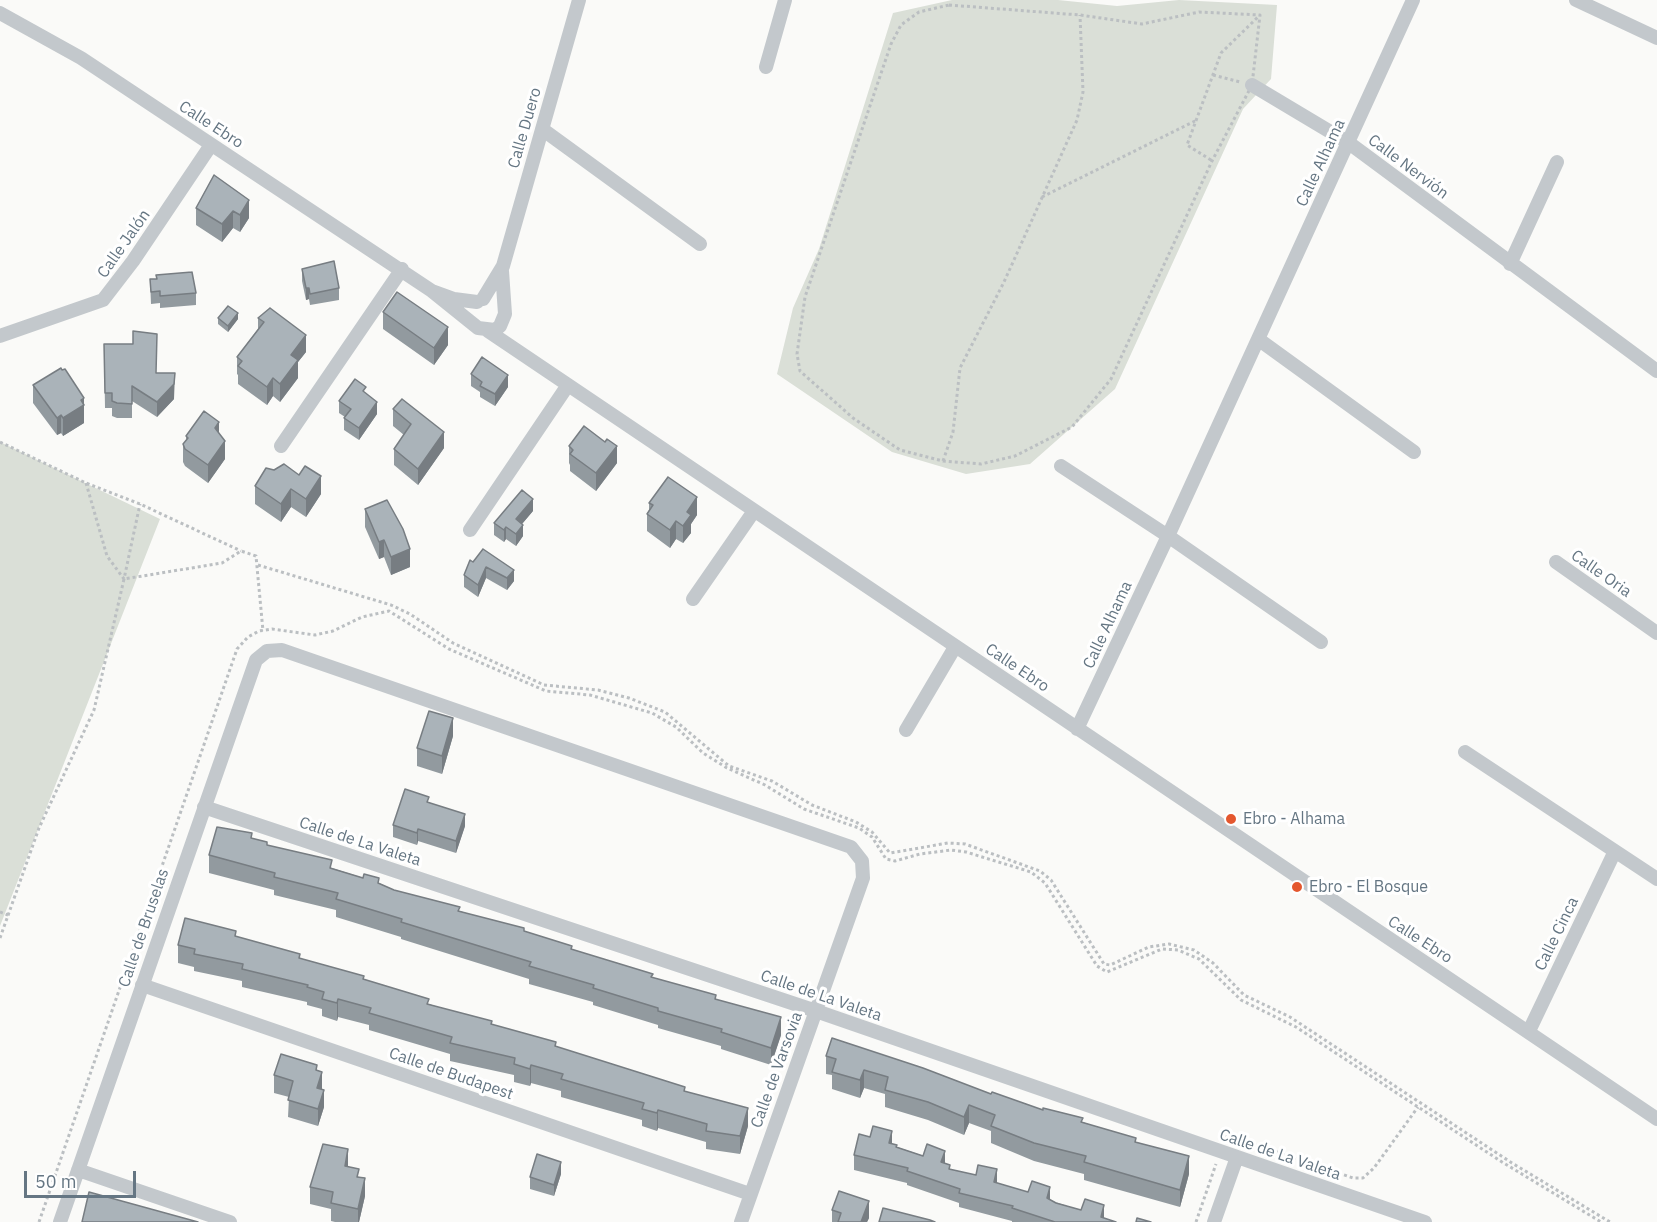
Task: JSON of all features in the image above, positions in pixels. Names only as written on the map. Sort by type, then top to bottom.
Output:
[{"type":"street","name":"Calle Duero","points":[[480,300],[502,266],[579,0]]},
{"type":"street","points":[[766,68],[785,0]]},
{"type":"street","name":"Calle Alhama","points":[[1077,729],[1168,536],[1413,0]]},
{"type":"street","points":[[1576,0],[1657,38]]},
{"type":"street","name":"Calle Ebro","points":[[0,13],[81,58],[402,269],[475,324]]},
{"type":"street","name":"Calle Nervión","points":[[1252,85],[1348,143],[1657,371]]},
{"type":"street","points":[[542,129],[700,244]]},
{"type":"street","name":"Calle Jalón","points":[[0,336],[103,300],[133,261],[211,145]]},
{"type":"street","points":[[1510,264],[1557,162]]},
{"type":"street","name":"Calle Duero","points":[[502,266],[504,314]]},
{"type":"street","points":[[281,446],[402,269]]},
{"type":"street","name":"Calle Ebro","points":[[432,291],[454,299],[480,300]]},
{"type":"street","points":[[480,300],[498,301],[504,314],[495,330],[488,331],[475,324],[472,312],[480,300]]},
{"type":"street","name":"Calle Ebro","points":[[504,314],[511,337],[528,357]]},
{"type":"street","name":"Calle Ebro","points":[[488,331],[1657,1119]]},
{"type":"street","points":[[1258,339],[1414,452]]},
{"type":"street","points":[[470,530],[568,385]]},
{"type":"street","points":[[1061,466],[1168,536],[1320,642]]},
{"type":"street","points":[[693,599],[754,511]]},
{"type":"street","name":"Calle Oria","points":[[1556,562],[1657,633]]},
{"type":"street","points":[[906,730],[955,647]]},
{"type":"street","name":"Calle de Bruselas","points":[[60,1222],[255,660],[267,651],[282,650],[851,847],[862,861]]},
{"type":"street","points":[[1465,752],[1657,879]]},
{"type":"street","name":"Calle de La Valeta","points":[[204,807],[816,1011],[1425,1222]]},
{"type":"street","name":"Calle Cinca","points":[[1529,1031],[1615,851]]},
{"type":"street","name":"Calle de Varsovia","points":[[741,1222],[864,878],[862,861]]},
{"type":"street","name":"Calle de Budapest","points":[[142,985],[750,1194]]},
{"type":"street","points":[[1214,1222],[1236,1157]]},
{"type":"street","points":[[78,1170],[231,1222]]},
{"type":"path","points":[[949,5],[1080,15],[1142,24],[1199,12],[1260,15],[1252,85],[1212,160],[1112,379],[1072,427],[1015,456],[981,464],[943,461],[900,450],[853,418],[800,371],[797,354],[805,297],[891,44],[901,25],[919,12],[949,5]]},
{"type":"path","points":[[943,461],[953,432],[960,368],[1004,282],[1077,120],[1083,92],[1080,15]]},
{"type":"path","points":[[1212,160],[1187,145],[1221,53],[1260,15]]},
{"type":"path","points":[[1213,75],[1252,85]]},
{"type":"path","points":[[1041,198],[1196,121]]},
{"type":"path","points":[[0,442],[86,483],[140,504],[255,556],[258,565],[256,577],[263,631]]},
{"type":"path","points":[[86,483],[107,556],[124,579]]},
{"type":"path","points":[[0,938],[39,828],[94,710],[140,504]]},
{"type":"path","points":[[124,579],[222,563],[241,551]]},
{"type":"path","points":[[258,565],[391,605],[410,614],[453,643],[544,685],[598,690],[629,698],[665,712],[729,766],[772,781],[812,805],[856,822],[872,832],[890,853],[948,843],[965,844],[1040,871],[1051,880],[1104,964],[1110,965],[1149,947],[1169,944],[1194,950],[1213,963],[1244,995],[1290,1017],[1512,1163],[1610,1222]]},
{"type":"path","points":[[39,1222],[237,649],[248,637],[263,631],[272,629],[315,635],[333,631],[362,617],[389,611],[449,649],[546,691],[590,695],[652,713],[676,727],[703,753],[727,768],[792,799],[804,809],[859,828],[872,837],[886,859],[895,861],[920,854],[951,850],[966,852],[1031,872],[1045,883],[1097,966],[1107,972],[1161,950],[1190,954],[1199,959],[1241,1000],[1296,1027],[1601,1222]]},
{"type":"path","points":[[0,912],[8,915]]},
{"type":"path","points":[[1259,1146],[1353,1178],[1363,1178],[1374,1168],[1418,1107]]},
{"type":"shaded area","points":[[952,0],[1058,0],[1117,6],[1179,0],[1277,5],[1271,79],[1243,109],[1115,389],[1030,464],[966,474],[892,452],[777,374],[793,308],[819,249],[893,13]]},
{"type":"shaded area","points":[[0,442],[160,519],[0,926]]},
{"type":"building","points":[[214,175],[249,200],[240,215],[233,211],[222,224],[196,208]]},
{"type":"building","points":[[334,261],[339,288],[310,294],[309,288],[306,288],[302,269]]},
{"type":"building","points":[[192,272],[196,293],[160,296],[160,291],[151,292],[150,279],[157,279],[156,275]]},
{"type":"building","points":[[397,292],[448,327],[434,348],[383,312]]},
{"type":"building","points":[[228,306],[238,313],[228,326],[218,318]]},
{"type":"building","points":[[270,308],[306,335],[291,355],[298,360],[280,384],[273,378],[267,387],[238,366],[242,361],[237,357],[264,322],[258,318]]},
{"type":"building","points":[[133,331],[157,334],[156,373],[175,373],[174,384],[157,402],[132,386],[132,404],[112,401],[112,393],[105,393],[104,344],[133,344]]},
{"type":"building","points":[[482,357],[508,375],[495,394],[480,386],[482,382],[471,374]]},
{"type":"building","points":[[61,368],[65,369],[84,398],[81,400],[84,405],[63,418],[61,415],[57,418],[33,385]]},
{"type":"building","points":[[355,379],[366,387],[363,391],[377,402],[359,428],[344,418],[351,409],[339,401]]},
{"type":"building","points":[[402,399],[444,432],[418,469],[394,449],[411,424],[393,409]]},
{"type":"building","points":[[204,411],[219,422],[215,428],[225,441],[208,465],[185,449],[183,444]]},
{"type":"building","points":[[584,426],[605,442],[607,439],[617,446],[596,473],[570,454],[573,450],[569,446]]},
{"type":"building","points":[[284,464],[299,475],[305,466],[321,476],[306,499],[291,489],[281,504],[255,486],[266,468],[274,470]]},
{"type":"building","points":[[668,477],[697,497],[687,512],[691,515],[683,526],[676,521],[670,530],[647,514],[653,505],[649,503]]},
{"type":"building","points":[[522,490],[533,499],[516,519],[523,525],[516,534],[494,523]]},
{"type":"building","points":[[387,500],[403,529],[410,549],[391,557],[384,540],[379,542],[365,509]]},
{"type":"building","points":[[483,549],[514,570],[507,578],[486,567],[478,585],[464,575],[470,560],[473,562]]},
{"type":"building","points":[[429,711],[453,718],[442,756],[417,748]]},
{"type":"building","points":[[405,789],[429,797],[427,802],[465,814],[456,841],[418,829],[417,833],[393,825]]},
{"type":"building","points":[[217,827],[252,833],[251,838],[267,842],[267,845],[332,860],[330,868],[363,878],[364,874],[379,878],[378,883],[394,890],[460,907],[458,911],[524,928],[524,931],[572,946],[571,949],[653,974],[651,977],[716,995],[715,999],[781,1017],[771,1048],[721,1032],[722,1029],[658,1011],[658,1008],[593,988],[594,985],[529,966],[531,962],[401,922],[402,919],[336,899],[338,893],[274,877],[275,873],[209,855]]},
{"type":"building","points":[[185,918],[236,931],[235,936],[300,954],[299,958],[364,976],[363,979],[429,999],[427,1004],[492,1021],[491,1024],[556,1042],[555,1046],[685,1087],[684,1091],[748,1108],[740,1136],[706,1131],[707,1124],[658,1110],[657,1113],[642,1109],[644,1103],[561,1079],[563,1074],[531,1065],[530,1069],[514,1064],[515,1058],[450,1043],[452,1037],[369,1013],[371,1008],[338,999],[337,1003],[322,999],[324,992],[307,987],[308,985],[242,969],[243,964],[194,954],[195,949],[178,945]]},
{"type":"building","points":[[832,1038],[923,1068],[991,1094],[992,1092],[1043,1110],[1043,1108],[1083,1118],[1081,1122],[1136,1138],[1135,1142],[1189,1156],[1180,1190],[1084,1162],[1086,1156],[1034,1143],[991,1126],[995,1115],[969,1105],[964,1117],[928,1102],[885,1090],[888,1077],[864,1070],[860,1080],[832,1072],[836,1059],[826,1056]]},
{"type":"building","points":[[281,1054],[317,1065],[316,1070],[322,1072],[317,1088],[324,1090],[318,1109],[288,1100],[293,1081],[274,1075]]},
{"type":"building","points":[[873,1126],[892,1131],[889,1143],[897,1145],[896,1147],[923,1156],[927,1144],[945,1151],[941,1162],[950,1165],[949,1169],[976,1175],[978,1165],[997,1169],[994,1182],[1028,1192],[1032,1181],[1050,1187],[1047,1198],[1056,1203],[1081,1210],[1085,1199],[1104,1205],[1101,1217],[1116,1222],[1055,1222],[1012,1208],[1013,1206],[959,1193],[960,1189],[907,1171],[908,1168],[854,1155],[859,1134],[870,1137]]},
{"type":"building","points":[[323,1144],[348,1149],[345,1166],[359,1169],[357,1177],[365,1178],[358,1209],[331,1203],[333,1192],[310,1187]]},
{"type":"building","points":[[537,1154],[561,1162],[554,1185],[530,1177]]},
{"type":"building","points":[[839,1191],[869,1201],[861,1222],[838,1222],[841,1213],[832,1210]]},
{"type":"building","points":[[89,1192],[198,1222],[82,1222]]},
{"type":"building","points":[[883,1208],[930,1220],[935,1222],[879,1222]]},
{"type":"building","points":[[1137,1218],[1151,1222],[1136,1222]]},
{"type":"place","name":"Ebro - Alhama","points":[[1231,819]]},
{"type":"place","name":"Ebro - El Bosque","points":[[1297,887]]}]
